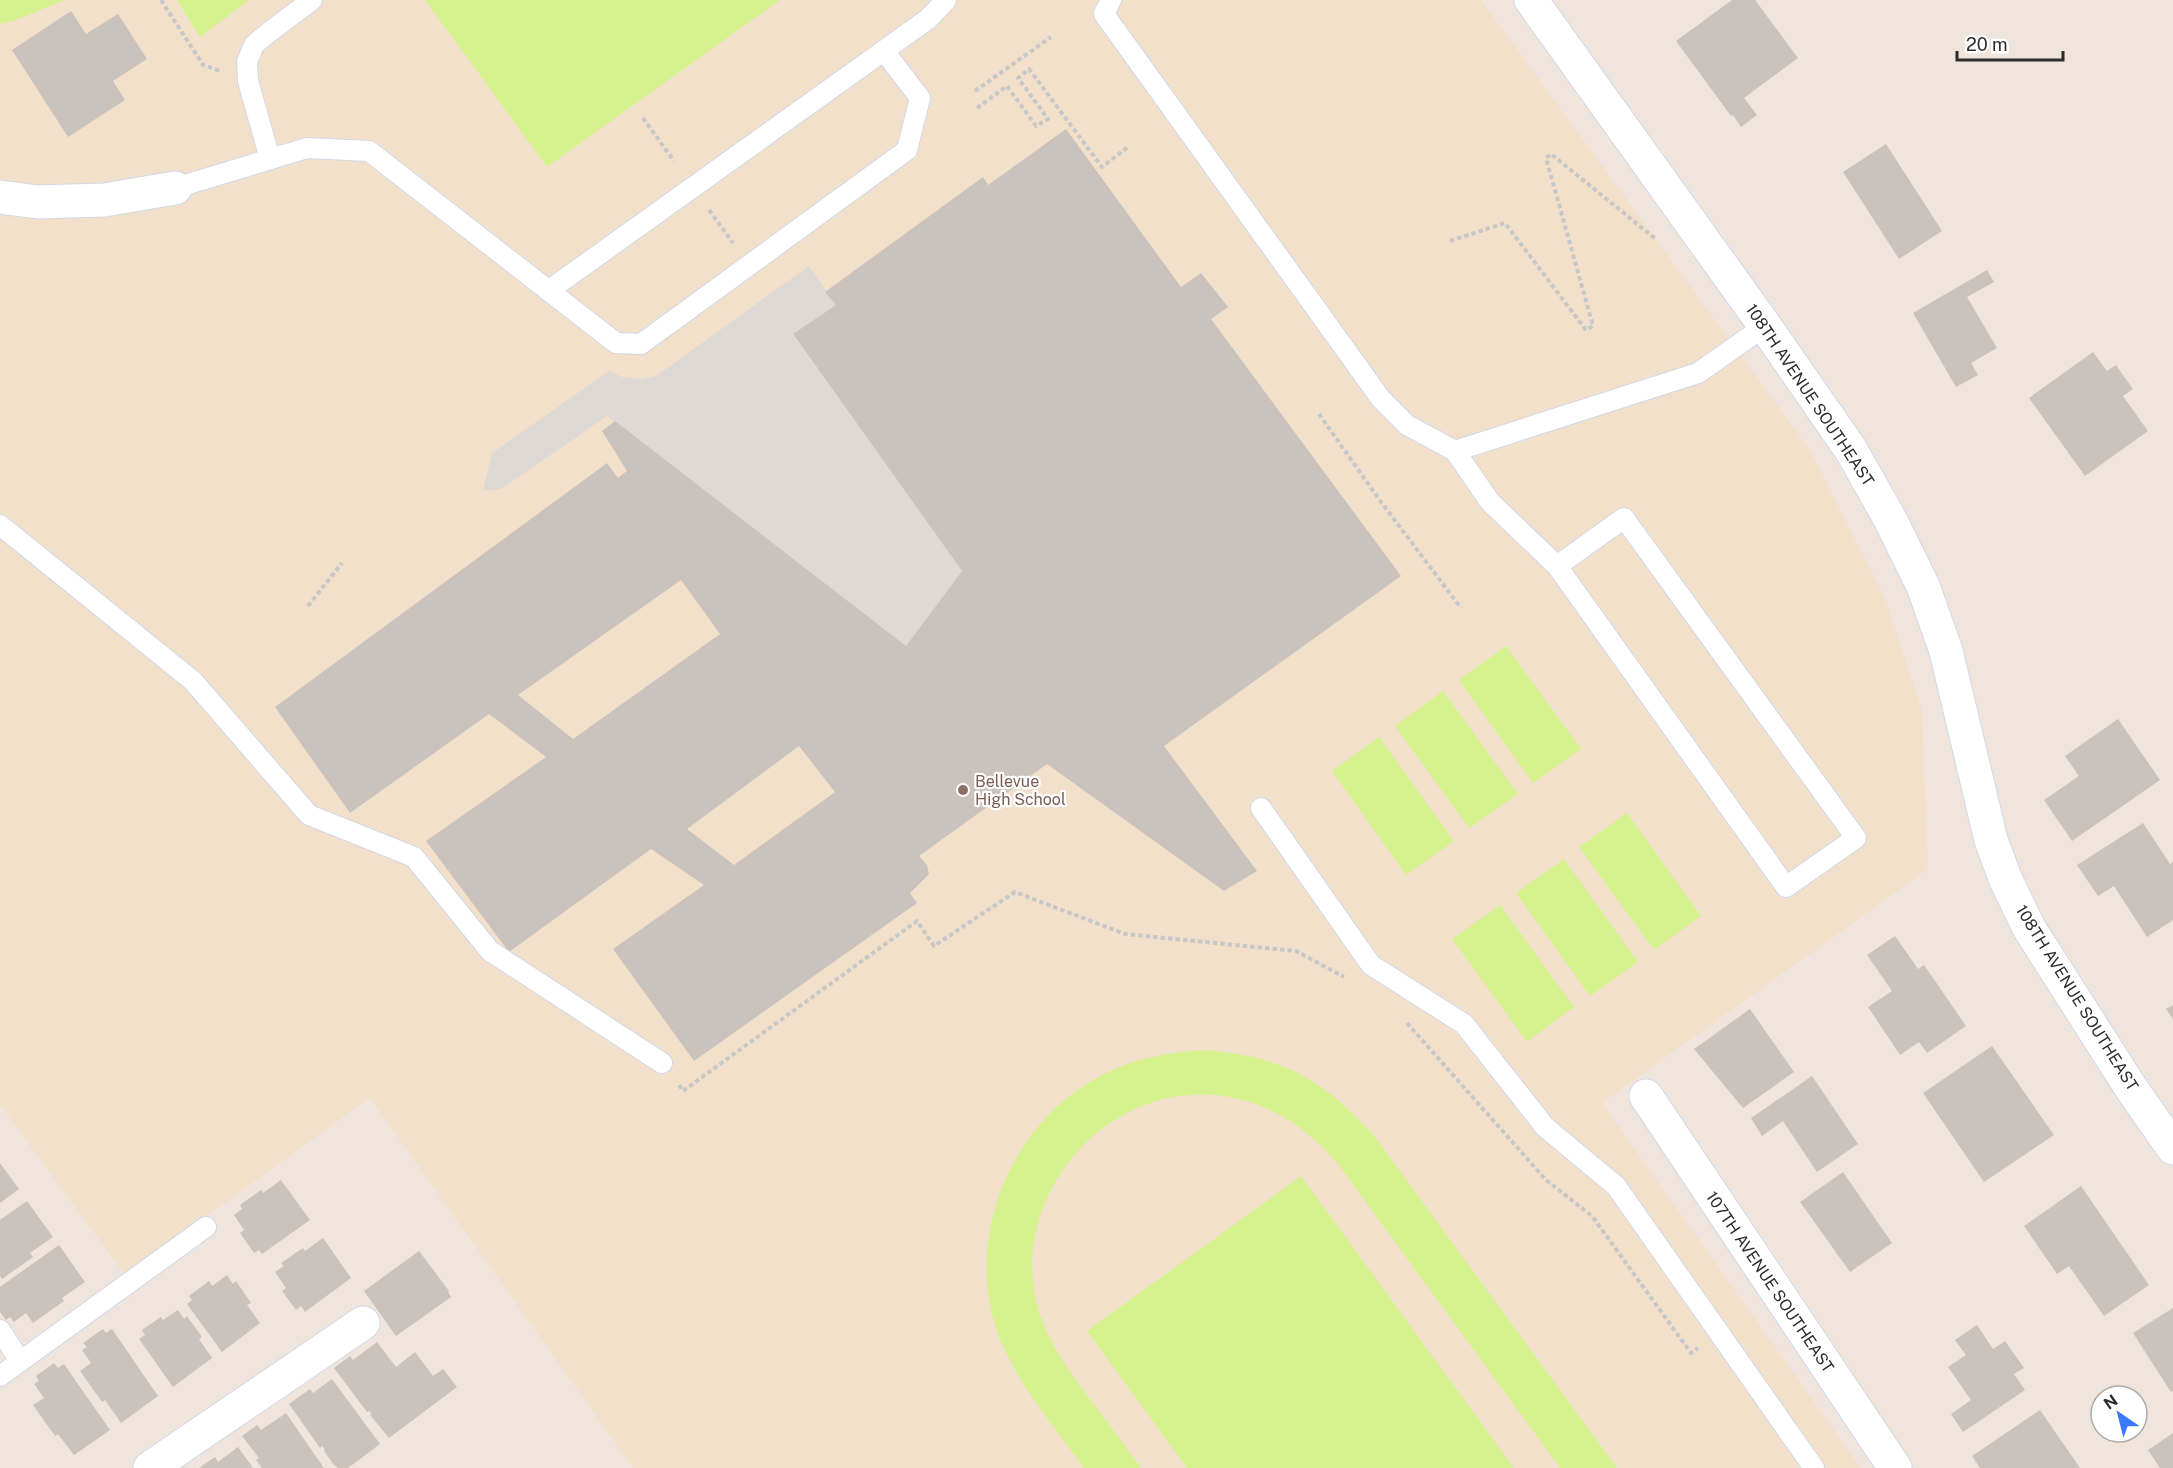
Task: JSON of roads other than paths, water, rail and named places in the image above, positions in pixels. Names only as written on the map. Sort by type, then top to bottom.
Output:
[{"type":"street","name":"108TH AVENUE SOUTHEAST","points":[[1531,0],[1851,450],[1890,519],[1923,586],[1946,651],[1991,840],[2005,878],[2029,927],[2131,1088],[2173,1148]]},
{"type":"street","points":[[0,197],[38,202],[104,200],[175,188]]},
{"type":"street","name":"107TH AVENUE SOUTHEAST","points":[[1646,1096],[1894,1468]]},
{"type":"street","points":[[150,1468],[363,1323]]},
{"type":"lane","points":[[270,159],[248,81],[247,62],[254,45],[312,0]]},
{"type":"lane","points":[[548,291],[928,19],[946,0]]},
{"type":"lane","points":[[1110,0],[1104,14],[1381,399],[1407,425],[1455,451],[1490,502],[1557,566],[1786,887],[1856,838],[1624,518],[1557,566]]},
{"type":"lane","points":[[175,188],[307,148],[369,151],[616,343],[641,344],[907,150],[920,98],[884,51]]},
{"type":"lane","points":[[1455,451],[1698,373],[1765,326]]},
{"type":"lane","points":[[0,525],[193,681],[309,815],[414,857],[490,951],[662,1063]]},
{"type":"lane","points":[[1261,808],[1371,965],[1464,1024],[1545,1127],[1616,1186],[1814,1468]]},
{"type":"lane","points":[[0,1376],[206,1227]]},
{"type":"lane","points":[[0,1330],[20,1361]]},
{"type":"place","name":"Bellevue High School","points":[[963,790]]}]
